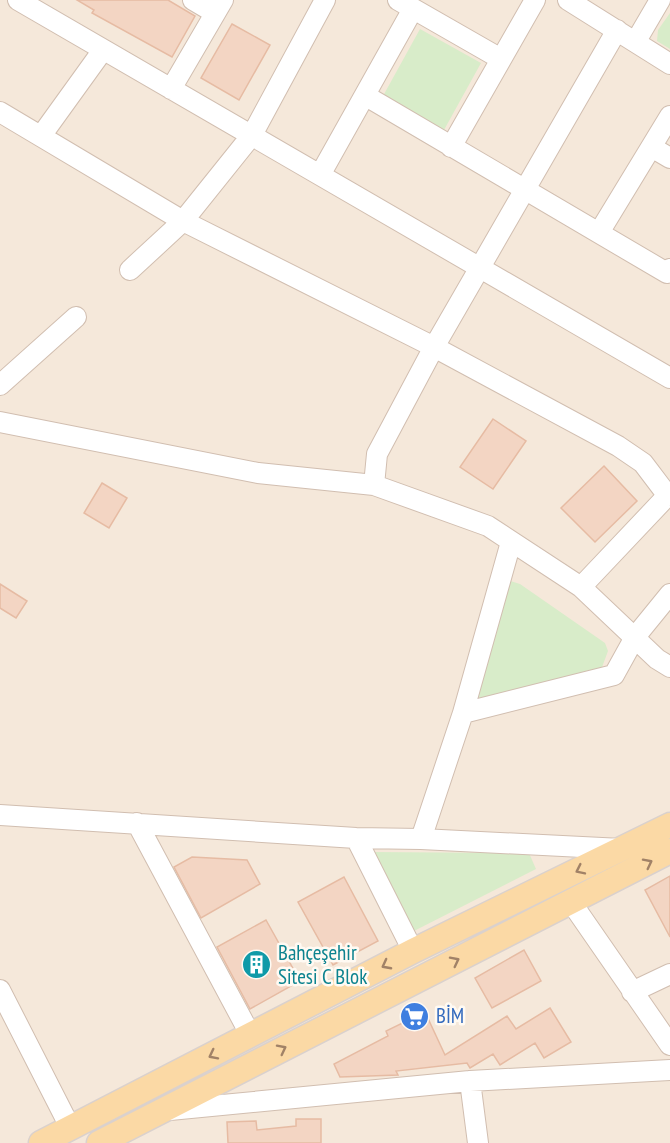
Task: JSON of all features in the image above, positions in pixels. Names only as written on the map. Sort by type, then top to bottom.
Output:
[{"type":"main road","points":[[90,1136],[251,1036],[413,951],[670,825]]},
{"type":"main road","points":[[41,1143],[90,1136],[159,1111],[670,851]]},
{"type":"street","points":[[18,0],[670,378]]},
{"type":"street","points":[[171,89],[219,6],[193,0]]},
{"type":"street","points":[[130,270],[183,222],[252,135],[325,0]]},
{"type":"street","points":[[451,147],[535,0]]},
{"type":"street","points":[[568,0],[670,64]]},
{"type":"street","points":[[636,42],[660,0]]},
{"type":"street","points":[[320,175],[366,96],[406,4],[501,59]]},
{"type":"street","points":[[374,485],[377,454],[434,347],[617,30]]},
{"type":"street","points":[[40,136],[103,50]]},
{"type":"street","points":[[366,96],[525,190],[600,231],[668,273],[670,270]]},
{"type":"street","points":[[0,112],[183,222],[434,347],[618,446],[643,463],[669,494],[581,587]]},
{"type":"street","points":[[600,231],[653,148],[670,116]]},
{"type":"street","points":[[653,148],[670,158]]},
{"type":"street","points":[[0,385],[76,317]]},
{"type":"street","points":[[0,422],[258,473],[374,485],[488,526],[581,587],[657,659],[670,667]]},
{"type":"street","points":[[421,839],[463,713],[511,542]]},
{"type":"street","points":[[463,713],[614,675],[635,637],[662,617],[670,594]]},
{"type":"street","points":[[0,815],[356,838],[624,849]]},
{"type":"street","points":[[137,823],[251,1036]]},
{"type":"street","points":[[356,838],[413,951]]},
{"type":"street","points":[[571,902],[670,1045]]},
{"type":"street","points":[[633,992],[670,974]]},
{"type":"street","points":[[0,990],[90,1136]]},
{"type":"street","points":[[159,1111],[470,1081],[670,1070]]},
{"type":"street","points":[[470,1081],[478,1143]]},
{"type":"shaded area","points":[[0,0],[670,0],[670,1143],[0,1143]]},
{"type":"green space","points":[[670,13],[670,49],[657,41],[658,30]]},
{"type":"green space","points":[[420,29],[481,63],[444,130],[383,96]]},
{"type":"green space","points":[[507,580],[520,584],[605,643],[608,651],[601,670],[473,701]]},
{"type":"green space","points":[[370,852],[529,853],[536,869],[410,933]]},
{"type":"building","points":[[77,0],[168,0],[195,16],[172,57],[92,13],[94,10]]},
{"type":"building","points":[[232,24],[270,45],[239,100],[201,78]]},
{"type":"building","points":[[493,419],[526,441],[493,489],[460,467]]},
{"type":"building","points":[[604,466],[637,501],[595,542],[561,508]]},
{"type":"building","points":[[102,483],[127,498],[109,528],[84,513]]},
{"type":"building","points":[[0,584],[27,601],[16,618],[0,608]]},
{"type":"building","points":[[192,857],[247,860],[260,884],[201,918],[174,867]]},
{"type":"building","points":[[670,876],[670,937],[645,890]]},
{"type":"building","points":[[344,877],[378,941],[333,965],[298,902]]},
{"type":"building","name":"Bahçeşehir Sitesi C Blok","points":[[266,920],[300,981],[250,1009],[217,947]]},
{"type":"building","points":[[524,950],[541,981],[492,1008],[475,978]]},
{"type":"building","points":[[550,1008],[571,1042],[544,1058],[535,1043],[500,1065],[493,1054],[470,1068],[467,1063],[396,1071],[398,1075],[340,1077],[334,1064],[388,1036],[386,1031],[425,1012],[445,1055],[507,1016],[516,1029]]},
{"type":"building","points":[[296,1119],[321,1119],[321,1143],[228,1143],[227,1122],[256,1121],[257,1130],[296,1126]]},
{"type":"place","name":"Bahçeşehir Sitesi C Blok","points":[[257,965]]},
{"type":"place","name":"BİM","points":[[415,1016]]}]
